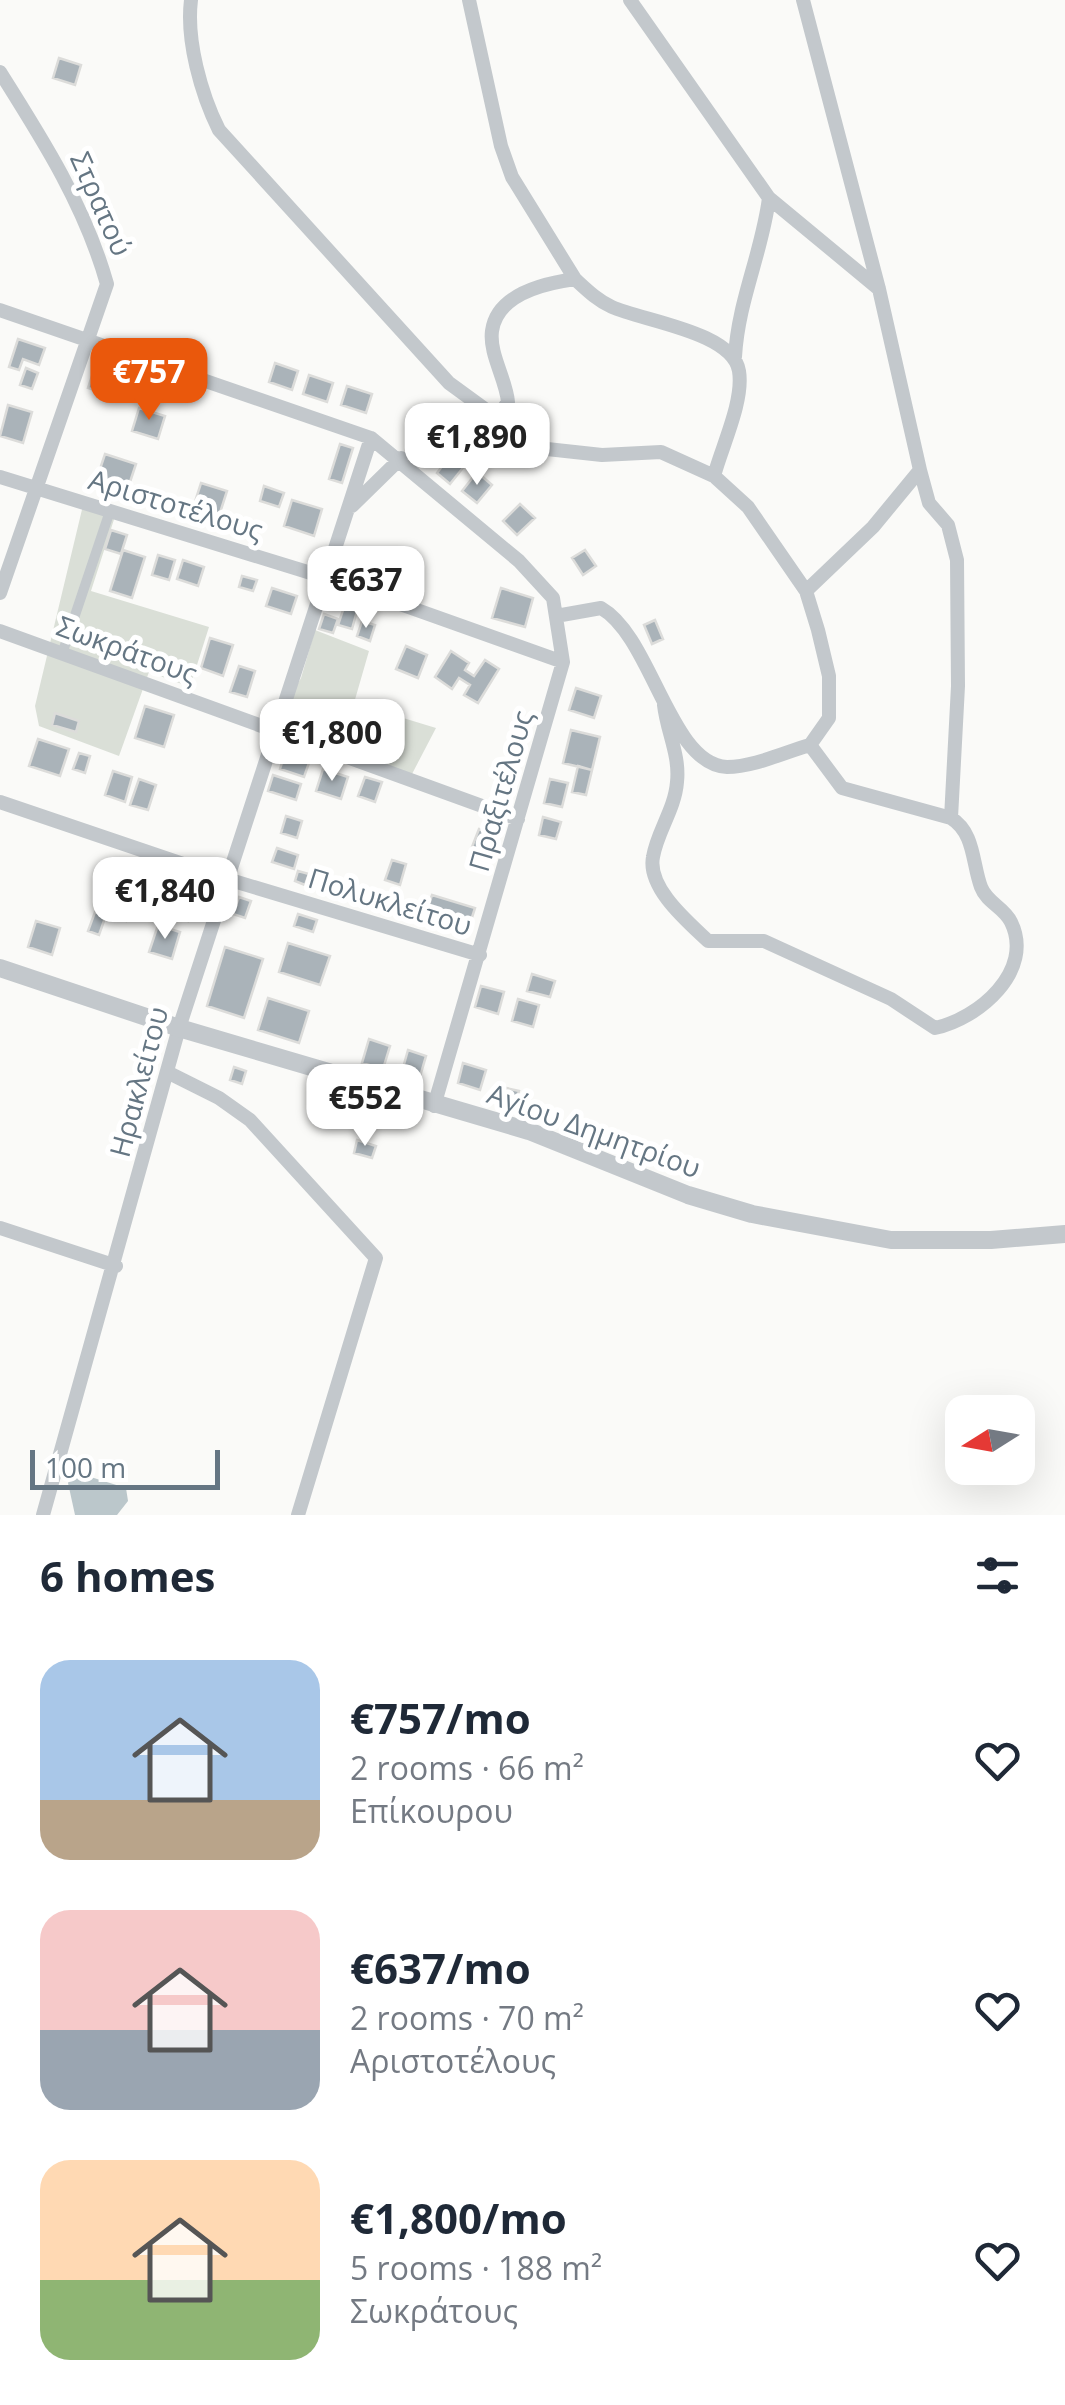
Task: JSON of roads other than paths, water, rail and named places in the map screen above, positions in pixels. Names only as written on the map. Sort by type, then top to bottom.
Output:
[{"type":"street","points":[[191,0],[194,44],[219,130],[449,383],[548,450],[602,455],[661,452],[714,476],[748,506],[806,591],[828,676],[829,718],[810,745],[726,767],[705,760],[686,744],[664,695],[616,616],[601,608],[556,616]]},
{"type":"street","points":[[469,0],[501,146],[512,177],[575,279],[616,309],[710,340],[735,357]]},
{"type":"street","points":[[630,0],[769,198],[879,289]]},
{"type":"street","points":[[804,0],[879,289],[920,470],[929,502],[948,525],[957,560],[958,686],[951,818]]},
{"type":"street","name":"Στρατού","points":[[0,72],[42,135],[95,240],[107,284],[0,593]]},
{"type":"street","points":[[714,476],[740,374],[735,357],[737,312],[764,242],[769,198]]},
{"type":"street","points":[[497,418],[508,402],[492,332],[499,314],[519,295],[545,283],[575,279]]},
{"type":"street","points":[[0,310],[371,438],[400,458],[519,561],[553,598],[564,662]]},
{"type":"street","name":"Ηρακλείτου","points":[[43,1515],[116,1266],[179,1028],[371,438]]},
{"type":"street","points":[[351,506],[400,458]]},
{"type":"street","points":[[806,591],[873,526],[920,470]]},
{"type":"street","name":"Αριστοτέλους","points":[[0,477],[327,578],[564,662]]},
{"type":"street","points":[[62,654],[110,511]]},
{"type":"street","name":"Σωκράτους","points":[[0,631],[518,819]]},
{"type":"street","name":"Πραξιτέλους","points":[[434,1106],[564,662]]},
{"type":"street","points":[[664,695],[666,729],[678,758],[678,785],[652,859],[656,880],[683,917],[708,941],[764,941],[891,999],[935,1028],[994,998],[1011,971],[1015,946],[1012,923],[987,899],[965,834],[951,818],[842,788],[810,745]]},
{"type":"street","name":"Πολυκλείτου","points":[[0,802],[227,880],[480,955]]},
{"type":"street","name":"Αγίου Δημητρίου","points":[[1,968],[179,1028],[529,1132],[688,1195],[831,1232],[933,1242],[1065,1234]]},
{"type":"street","points":[[167,1072],[219,1098],[250,1120],[376,1258],[298,1515]]},
{"type":"street","points":[[0,1228],[116,1266]]}]
